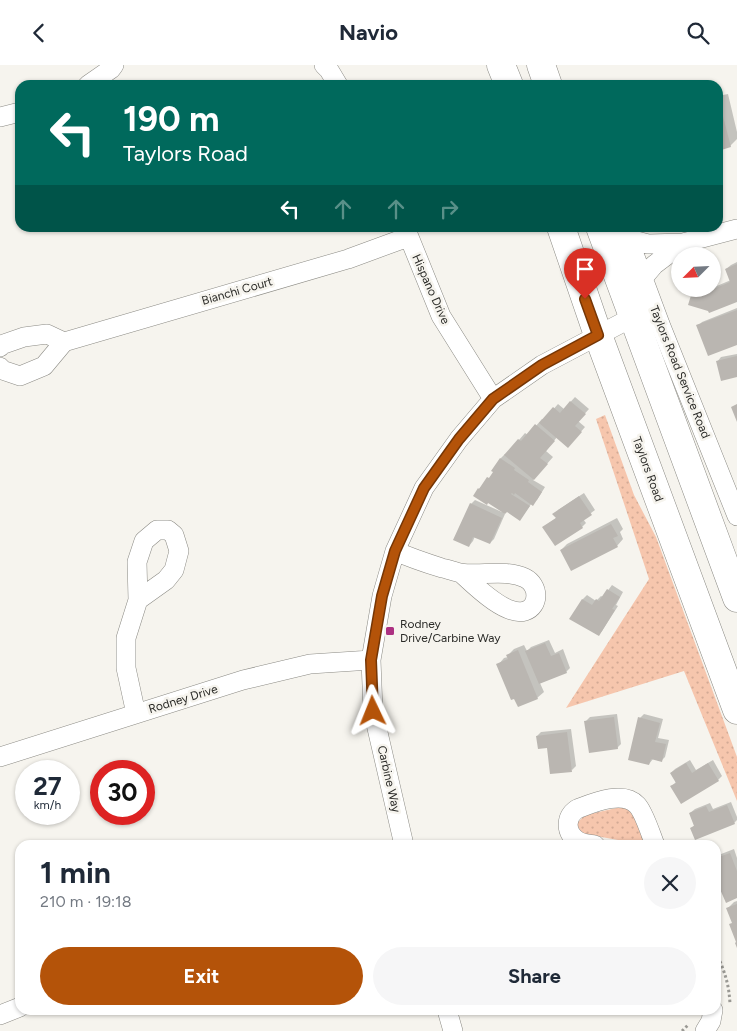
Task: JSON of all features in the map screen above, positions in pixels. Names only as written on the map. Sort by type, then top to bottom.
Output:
[{"type":"main road","points":[[501,65],[506,80]]},
{"type":"main road","points":[[541,65],[546,80]]},
{"type":"main road","name":"Taylors Road","points":[[563,232],[598,335],[737,710]]},
{"type":"main road","points":[[602,232],[737,598]]},
{"type":"street","points":[[95,80],[114,65]]},
{"type":"street","points":[[324,65],[335,80]]},
{"type":"street","points":[[541,65],[550,80]]},
{"type":"street","points":[[0,117],[15,113]]},
{"type":"street","points":[[627,233],[648,244],[683,243],[737,229]]},
{"type":"street","name":"Bianchi Court","points":[[64,342],[348,259],[407,232]]},
{"type":"street","name":"Hispano Drive","points":[[407,232],[441,316],[493,399]]},
{"type":"street","name":"Taylors Road Service Road","points":[[627,233],[660,324],[737,516]]},
{"type":"street","points":[[643,278],[654,265],[683,243]]},
{"type":"street","name":"Carbine Way","points":[[403,840],[373,711],[371,660],[382,596],[395,551],[424,488],[459,439],[493,399],[542,365],[633,317]]},
{"type":"street","points":[[0,347],[24,337],[47,334],[64,342],[44,366],[20,376],[2,370],[0,367]]},
{"type":"street","points":[[395,551],[461,573]]},
{"type":"street","points":[[136,714],[126,668],[126,639],[138,600]]},
{"type":"street","name":"Rodney Drive","points":[[0,757],[243,680],[310,664],[371,660]]},
{"type":"street","points":[[577,840],[572,836],[569,829],[568,821],[572,812],[619,797],[632,801],[641,810],[653,840]]},
{"type":"street","points":[[0,1015],[15,1009]]},
{"type":"street","points":[[449,1015],[454,1031]]},
{"type":"street","points":[[705,1031],[717,1015]]},
{"type":"path","points":[[721,964],[729,989],[730,1005],[721,1011]]},
{"type":"shaded area","points":[[605,415],[634,495],[656,537],[737,757],[737,801],[684,671],[566,708],[649,579],[596,419]]},
{"type":"shaded area","points":[[621,807],[625,808],[632,812],[644,840],[618,840],[585,834],[579,829],[578,822],[585,815]]},
{"type":"building","points":[[723,116],[731,147],[723,149]]},
{"type":"building","points":[[737,264],[737,302],[709,313],[708,311],[688,305],[690,297],[721,297],[721,286],[730,282],[725,269]]},
{"type":"building","points":[[737,310],[737,345],[708,356],[696,325]]},
{"type":"building","points":[[737,356],[737,377],[721,381],[716,361]]},
{"type":"building","points":[[570,401],[586,414],[575,426],[582,432],[568,448],[539,423],[553,407],[560,413]]},
{"type":"building","points":[[737,404],[737,422],[731,407]]},
{"type":"building","points":[[535,424],[555,441],[540,458],[548,464],[534,480],[504,455],[518,439],[521,441]]},
{"type":"building","points":[[500,458],[515,468],[514,470],[542,492],[533,506],[515,493],[514,495],[511,494],[530,506],[520,521],[507,512],[505,514],[473,496],[487,477],[489,478],[493,472],[491,471]]},
{"type":"building","points":[[579,496],[592,515],[580,523],[583,528],[555,546],[542,527],[556,518],[552,514]]},
{"type":"building","points":[[470,503],[502,518],[490,544],[473,537],[469,547],[453,540]]},
{"type":"building","points":[[611,524],[618,536],[613,538],[618,547],[571,571],[560,550]]},
{"type":"building","points":[[607,589],[620,597],[612,609],[615,610],[599,636],[569,619],[582,599],[592,605],[596,599],[599,601]]},
{"type":"building","points":[[545,643],[551,656],[559,653],[567,673],[539,684],[525,651]]},
{"type":"building","points":[[518,650],[538,699],[518,707],[514,699],[511,700],[496,664],[508,659],[506,655]]},
{"type":"building","points":[[614,717],[618,749],[589,753],[584,721]]},
{"type":"building","points":[[638,717],[660,723],[655,742],[666,744],[662,762],[651,759],[649,765],[628,760]]},
{"type":"building","points":[[567,732],[572,772],[550,774],[547,748],[538,749],[536,736]]},
{"type":"building","points":[[686,763],[692,773],[708,763],[719,781],[681,804],[670,786],[676,783],[670,773]]},
{"type":"building","points":[[727,805],[735,824],[695,840],[690,828],[694,826],[689,813],[706,806],[709,812]]},
{"type":"building","points":[[730,853],[737,871],[737,898],[726,903],[721,892],[721,856]]},
{"type":"building","points":[[737,904],[737,948],[729,924],[732,923],[726,908]]},
{"type":"place","name":"Rodney Drive/Carbine Way","points":[[390,631]]},
{"type":"route","points":[[373,711],[371,660],[382,596],[395,551],[424,488],[459,439],[493,399],[542,365],[598,335],[585,299]]}]
